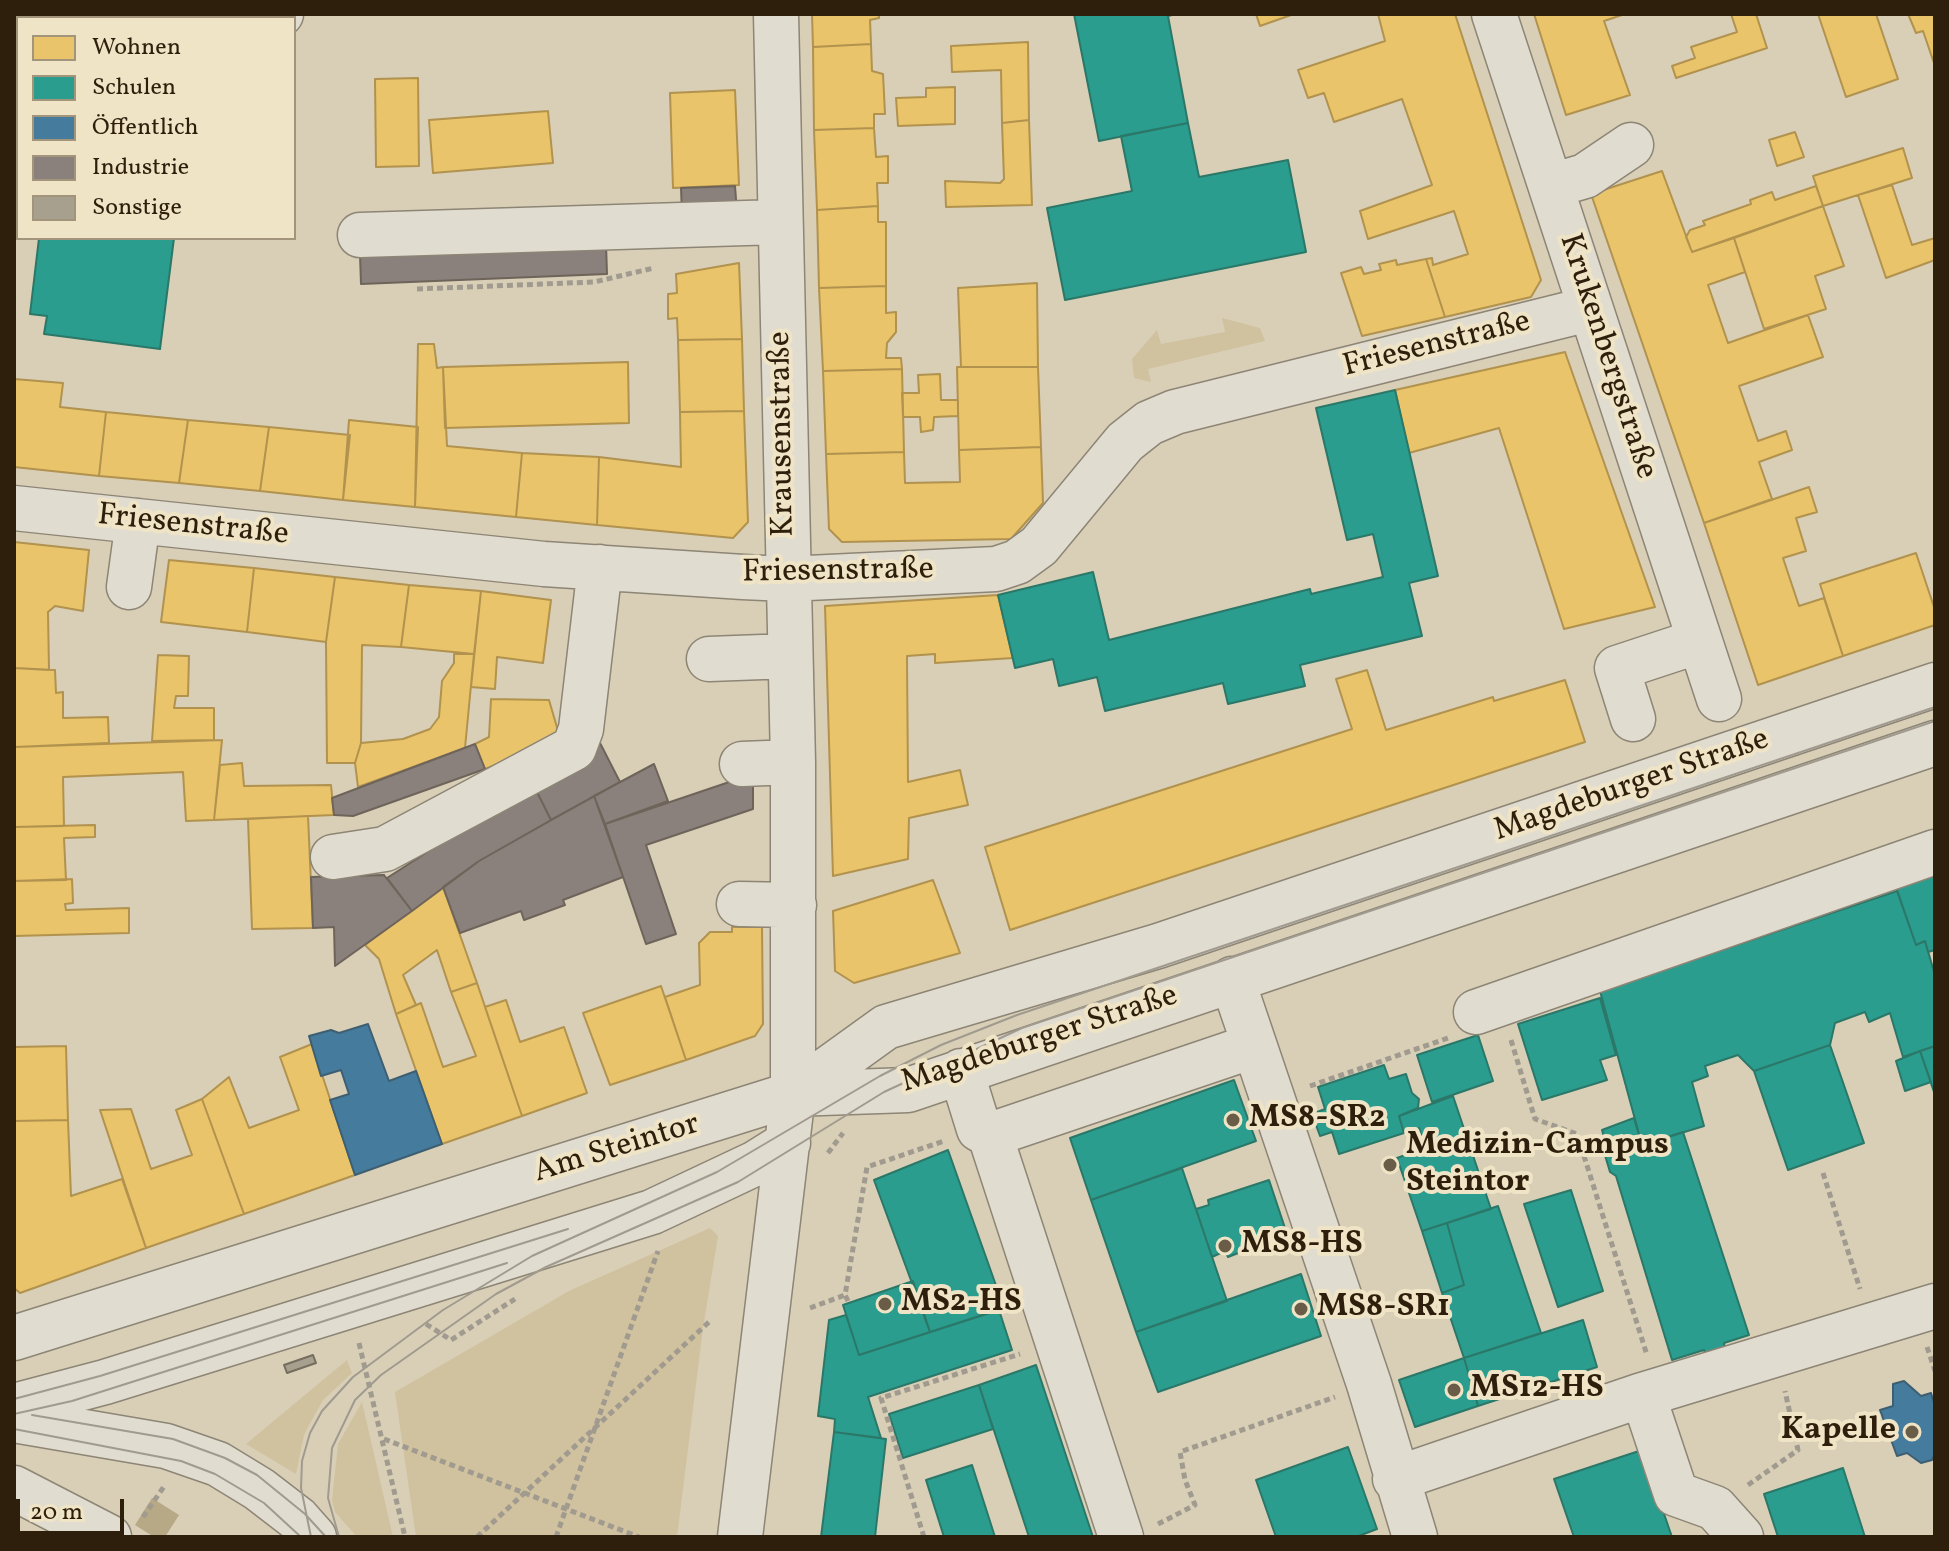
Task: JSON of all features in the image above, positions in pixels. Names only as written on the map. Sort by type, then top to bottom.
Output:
[{"type":"street","points":[[222,16],[281,14]]},
{"type":"street","name":"Krausenstraße","points":[[776,14],[778,222],[793,762],[793,1094]]},
{"type":"street","name":"Krukenbergstraße","points":[[1494,14],[1719,699]]},
{"type":"street","points":[[1551,186],[1585,176],[1631,145]]},
{"type":"street","points":[[360,235],[778,222]]},
{"type":"street","name":"Friesenstraße","points":[[14,508],[600,567],[787,579],[996,569],[1017,562],[1039,546],[1125,442],[1149,423],[1175,412],[1589,309]]},
{"type":"street","points":[[129,587],[138,521]]},
{"type":"street","points":[[333,857],[385,849],[574,748],[581,729],[600,567]]},
{"type":"street","points":[[1633,719],[1617,668],[1699,641]]},
{"type":"street","points":[[709,659],[789,656]]},
{"type":"street","name":"Magdeburger Straße","points":[[793,1094],[886,1027],[1158,946],[1935,685]]},
{"type":"street","name":"Magdeburger Straße","points":[[793,1094],[908,1090],[1935,743]]},
{"type":"street","points":[[742,764],[793,762]]},
{"type":"street","points":[[1475,1017],[1935,852]]},
{"type":"street","points":[[739,904],[794,905]]},
{"type":"street","points":[[1232,979],[1369,1384],[1395,1479],[1415,1537]]},
{"type":"street","points":[[985,1132],[1253,1046]]},
{"type":"street","points":[[961,1071],[1059,1342],[1133,1534]]},
{"type":"street","points":[[740,1537],[793,1094]]},
{"type":"street","name":"Am Steintor","points":[[14,1338],[793,1094]]},
{"type":"street","points":[[14,1406],[105,1382],[652,1212],[756,1163],[788,1143]]},
{"type":"street","points":[[1395,1479],[1651,1392],[1935,1306]]},
{"type":"street","points":[[1651,1392],[1706,1519]]},
{"type":"street","points":[[14,1420],[166,1446],[218,1464],[259,1489],[298,1519],[314,1537]]},
{"type":"street","points":[[14,1488],[123,1531]]},
{"type":"path","points":[[417,289],[594,282],[658,267]]},
{"type":"path","points":[[1305,1087],[1475,1017],[1535,1119],[1577,1134],[1651,1392]]},
{"type":"path","points":[[810,1308],[847,1298],[867,1167],[985,1132]]},
{"type":"path","points":[[1823,1173],[1871,1325]]},
{"type":"path","points":[[556,1537],[661,1242]]},
{"type":"path","points":[[349,1306],[384,1439],[405,1537]]},
{"type":"path","points":[[417,1318],[451,1340]]},
{"type":"path","points":[[477,1537],[709,1322]]},
{"type":"path","points":[[924,1537],[881,1398],[1059,1342]]},
{"type":"path","points":[[1706,1519],[1798,1450],[1777,1356]]},
{"type":"path","points":[[1133,1534],[1195,1505],[1185,1480],[1180,1452],[1369,1384]]},
{"type":"path","points":[[384,1439],[639,1537]]},
{"type":"path","points":[[123,1531],[187,1453]]},
{"type":"shaded area","points":[[1222,318],[1260,328],[1265,341],[1148,369],[1151,382],[1134,378],[1132,359],[1157,330],[1161,344],[1225,332]]},
{"type":"shaded area","points":[[710,1228],[718,1236],[703,1328],[677,1537],[416,1537],[395,1392],[569,1291]]},
{"type":"shaded area","points":[[347,1360],[352,1373],[323,1400],[313,1418],[304,1435],[296,1474],[246,1444]]},
{"type":"shaded area","points":[[362,1402],[393,1537],[357,1537],[335,1512],[332,1500],[338,1444]]},
{"type":"shaded area","points":[[152,1498],[179,1515],[165,1537],[154,1537],[135,1525]]},
{"type":"building: Wohnen","points":[[812,14],[879,14],[879,18],[870,20],[871,44],[813,47]]},
{"type":"building: Wohnen","points":[[1256,14],[1294,14],[1260,26]]},
{"type":"building: Wohnen","points":[[1378,14],[1455,14],[1541,280],[1531,297],[1445,317],[1426,259],[1432,258],[1433,265],[1468,254],[1454,211],[1368,239],[1360,211],[1432,185],[1402,99],[1334,122],[1324,93],[1308,98],[1298,70],[1385,41]]},
{"type":"building: Wohnen","points":[[1534,14],[1625,14],[1604,21],[1630,95],[1566,115]]},
{"type":"building: Wohnen","points":[[1731,14],[1756,14],[1767,48],[1676,78],[1672,66],[1695,58],[1691,47],[1737,32]]},
{"type":"building: Wohnen","points":[[1818,14],[1876,14],[1898,79],[1846,97]]},
{"type":"building: Wohnen","points":[[1908,14],[1935,14],[1935,66],[1923,31],[1916,33]]},
{"type":"building: Wohnen","points":[[1028,42],[1029,120],[1002,123],[1001,70],[952,72],[951,46]]},
{"type":"building: Wohnen","points":[[871,44],[872,71],[883,74],[885,114],[874,114],[874,128],[814,130],[813,47]]},
{"type":"building: Wohnen","points":[[418,78],[419,166],[376,167],[375,79]]},
{"type":"building: Wohnen","points":[[955,87],[955,124],[898,126],[896,98],[926,97],[926,88]]},
{"type":"building: Wohnen","points":[[735,90],[739,185],[673,188],[670,93]]},
{"type":"building: Wohnen","points":[[548,111],[553,163],[433,173],[429,120]]},
{"type":"building: Wohnen","points":[[1029,120],[1032,205],[946,207],[945,181],[1000,183],[1004,179],[1002,123]]},
{"type":"building: Wohnen","points":[[874,128],[876,157],[888,156],[888,183],[877,183],[878,206],[817,210],[814,130]]},
{"type":"building: Wohnen","points":[[1795,132],[1804,157],[1777,166],[1769,140]]},
{"type":"building: Wohnen","points":[[1903,148],[1912,178],[1823,206],[1813,176]]},
{"type":"building: Wohnen","points":[[1662,171],[1692,252],[1734,238],[1745,272],[1708,285],[1728,343],[1808,315],[1823,357],[1739,386],[1758,441],[1786,431],[1792,450],[1759,462],[1772,499],[1704,523],[1591,194]]},
{"type":"building: Wohnen","points":[[1892,185],[1912,245],[1935,238],[1935,260],[1886,278],[1858,195]]},
{"type":"building: Wohnen","points":[[1816,186],[1823,206],[1692,252],[1686,237],[1690,230],[1705,225],[1703,221],[1751,204],[1750,200],[1772,192],[1775,200]]},
{"type":"building: Wohnen","points":[[878,206],[878,222],[886,222],[886,286],[819,288],[817,210]]},
{"type":"building: Wohnen","points":[[1823,206],[1844,266],[1815,276],[1826,309],[1764,329],[1734,238]]},
{"type":"building: Wohnen","points":[[1426,259],[1445,317],[1362,336],[1341,273],[1361,267],[1364,274],[1381,270],[1379,264],[1396,260],[1397,265]]},
{"type":"building: Wohnen","points":[[739,263],[742,339],[678,340],[677,318],[668,319],[668,294],[677,293],[676,274]]},
{"type":"building: Wohnen","points":[[1037,283],[1038,367],[961,367],[958,288]]},
{"type":"building: Wohnen","points":[[886,286],[886,313],[896,312],[896,332],[887,343],[886,358],[901,358],[902,369],[823,371],[819,288]]},
{"type":"building: Wohnen","points":[[742,339],[744,411],[680,412],[678,340]]},
{"type":"building: Wohnen","points":[[418,344],[434,344],[437,368],[443,367],[447,446],[522,453],[516,517],[415,507]]},
{"type":"building: Wohnen","points":[[1565,352],[1655,607],[1564,629],[1499,428],[1409,453],[1395,390]]},
{"type":"building: Wohnen","points":[[628,362],[629,423],[445,428],[443,367]]},
{"type":"building: Wohnen","points":[[957,367],[1038,367],[1041,447],[959,450]]},
{"type":"building: Wohnen","points":[[902,369],[904,452],[826,454],[823,371]]},
{"type":"building: Wohnen","points":[[940,374],[941,400],[958,400],[958,416],[934,417],[933,430],[921,432],[920,417],[903,417],[902,393],[919,393],[918,375]]},
{"type":"building: Wohnen","points":[[14,379],[63,383],[60,407],[106,412],[99,476],[14,467]]},
{"type":"building: Wohnen","points":[[744,411],[748,522],[733,538],[597,525],[599,457],[681,467],[680,412]]},
{"type":"building: Wohnen","points":[[106,412],[188,420],[179,483],[99,476]]},
{"type":"building: Wohnen","points":[[188,420],[269,427],[260,491],[179,483]]},
{"type":"building: Wohnen","points":[[349,420],[418,427],[415,507],[343,500]]},
{"type":"building: Wohnen","points":[[269,427],[350,435],[343,500],[260,491]]},
{"type":"building: Wohnen","points":[[1041,447],[1043,503],[1011,539],[842,542],[829,529],[826,454],[904,452],[905,483],[960,482],[959,450]]},
{"type":"building: Wohnen","points":[[522,453],[599,457],[597,525],[516,517]]},
{"type":"building: Wohnen","points":[[1809,487],[1817,512],[1796,518],[1806,551],[1783,558],[1799,606],[1824,598],[1843,656],[1758,685],[1704,523]]},
{"type":"building: Wohnen","points":[[14,542],[89,550],[83,611],[55,606],[48,612],[49,670],[14,668]]},
{"type":"building: Wohnen","points":[[1916,553],[1935,610],[1935,625],[1843,656],[1820,584]]},
{"type":"building: Wohnen","points":[[169,560],[254,568],[247,632],[161,622]]},
{"type":"building: Wohnen","points":[[254,568],[335,577],[326,642],[247,632]]},
{"type":"building: Wohnen","points":[[335,577],[409,585],[401,647],[362,645],[361,743],[355,763],[327,763],[326,642]]},
{"type":"building: Wohnen","points":[[409,585],[481,591],[474,654],[401,647]]},
{"type":"building: Wohnen","points":[[481,591],[551,600],[543,663],[497,657],[495,689],[471,687]]},
{"type":"building: Wohnen","points":[[998,595],[1013,658],[935,663],[935,654],[907,656],[908,782],[960,770],[968,805],[909,818],[908,859],[833,876],[825,606]]},
{"type":"building: Wohnen","points":[[454,654],[474,654],[465,748],[358,787],[355,763],[361,743],[403,739],[430,729],[439,717],[442,681],[454,663]]},
{"type":"building: Wohnen","points":[[158,655],[189,656],[188,696],[176,696],[174,708],[214,708],[214,740],[152,741]]},
{"type":"building: Wohnen","points":[[14,668],[55,670],[56,693],[63,692],[63,718],[108,717],[109,743],[14,747]]},
{"type":"building: Wohnen","points":[[1367,670],[1386,730],[1493,697],[1494,701],[1565,680],[1585,742],[1010,930],[985,847],[1352,729],[1336,679]]},
{"type":"building: Wohnen","points":[[491,699],[549,700],[561,741],[485,769],[475,744],[489,737]]},
{"type":"building: Wohnen","points":[[222,740],[214,820],[186,821],[183,772],[63,777],[64,826],[14,827],[14,747]]},
{"type":"building: Wohnen","points":[[242,763],[244,786],[331,785],[334,815],[214,820],[220,765]]},
{"type":"building: Wohnen","points":[[308,816],[313,928],[252,929],[248,819]]},
{"type":"building: Wohnen","points":[[95,825],[95,837],[64,838],[66,880],[14,881],[14,827]]},
{"type":"building: Wohnen","points":[[72,879],[73,903],[65,904],[66,910],[129,908],[129,933],[14,936],[14,881]]},
{"type":"building: Wohnen","points":[[933,880],[960,953],[854,983],[835,971],[833,911]]},
{"type":"building: Wohnen","points":[[443,887],[477,983],[451,992],[437,950],[403,975],[416,1005],[396,1014],[379,959],[365,945]]},
{"type":"building: Wohnen","points":[[732,927],[762,927],[763,1024],[755,1036],[686,1060],[665,997],[700,985],[699,943],[710,932],[732,932]]},
{"type":"building: Wohnen","points":[[477,983],[522,1116],[442,1144],[396,1014],[421,1003],[443,1067],[476,1056],[451,992]]},
{"type":"building: Wohnen","points":[[661,986],[686,1060],[610,1085],[583,1013]]},
{"type":"building: Wohnen","points":[[506,1000],[520,1042],[564,1027],[587,1093],[522,1116],[485,1007]]},
{"type":"building: Wohnen","points":[[312,1044],[355,1175],[244,1214],[202,1099],[229,1077],[249,1128],[299,1110],[280,1057]]},
{"type":"building: Wohnen","points":[[66,1046],[68,1120],[14,1121],[14,1047]]},
{"type":"building: Wohnen","points":[[202,1099],[244,1214],[146,1248],[100,1110],[131,1109],[151,1169],[192,1155],[176,1110]]},
{"type":"building: Wohnen","points":[[68,1120],[71,1196],[122,1179],[146,1248],[20,1293],[14,1288],[14,1121]]},
{"type":"building: Schulen","points":[[1074,14],[1176,14],[1168,16],[1188,123],[1099,141]]},
{"type":"building: Schulen","points":[[1188,123],[1199,177],[1288,160],[1306,252],[1065,300],[1047,208],[1132,191],[1121,136]]},
{"type":"building: Schulen","points":[[39,240],[174,240],[160,349],[44,334],[47,316],[30,314]]},
{"type":"building: Schulen","points":[[1395,390],[1438,576],[1409,583],[1422,636],[1300,665],[1305,686],[1228,704],[1223,683],[1105,711],[1097,677],[1059,686],[1053,659],[1015,668],[998,595],[1093,572],[1109,640],[1310,589],[1311,594],[1383,577],[1373,534],[1347,540],[1316,408]]},
{"type":"building: Schulen","points":[[1935,870],[1935,950],[1928,952],[1925,941],[1916,945],[1895,884]]},
{"type":"building: Schulen","points":[[1897,891],[1916,945],[1925,941],[1935,975],[1935,1046],[1903,1057],[1890,1013],[1869,1022],[1865,1012],[1835,1023],[1830,1045],[1763,1068],[1754,1071],[1738,1055],[1705,1066],[1708,1076],[1692,1082],[1704,1126],[1642,1145],[1600,991]]},
{"type":"building: Schulen","points":[[1600,998],[1616,1055],[1600,1060],[1607,1080],[1542,1100],[1518,1024]]},
{"type":"building: Schulen","points":[[1478,1035],[1493,1081],[1432,1102],[1417,1055]]},
{"type":"building: Schulen","points":[[1830,1045],[1864,1143],[1788,1170],[1754,1071]]},
{"type":"building: Schulen","points":[[1935,1046],[1935,1095],[1920,1051]]},
{"type":"building: Schulen","points":[[1920,1051],[1931,1082],[1905,1091],[1896,1061]]},
{"type":"building: Schulen","points":[[1384,1065],[1389,1079],[1406,1074],[1412,1093],[1419,1099],[1418,1108],[1399,1116],[1404,1133],[1339,1154],[1332,1132],[1320,1136],[1312,1114],[1325,1109],[1318,1087]]},
{"type":"building: Schulen","points":[[1234,1080],[1256,1141],[1091,1200],[1070,1138]]},
{"type":"building: Schulen","points":[[1453,1096],[1491,1209],[1422,1231],[1397,1158],[1425,1148],[1419,1128],[1404,1133],[1399,1116]]},
{"type":"building: Schulen","points":[[1634,1118],[1642,1145],[1683,1132],[1749,1335],[1724,1343],[1725,1350],[1707,1356],[1704,1350],[1672,1360],[1616,1176],[1610,1172],[1604,1152],[1607,1147],[1602,1130]]},
{"type":"building: Schulen","points":[[948,1150],[1004,1308],[930,1332],[874,1180]]},
{"type":"building: Schulen","points":[[1182,1168],[1227,1301],[1136,1332],[1091,1200]]},
{"type":"building: Schulen","points":[[1269,1180],[1287,1234],[1228,1257],[1225,1251],[1212,1257],[1196,1209],[1209,1205],[1208,1200]]},
{"type":"building: Schulen","points":[[1571,1190],[1603,1291],[1558,1307],[1524,1204]]},
{"type":"building: Schulen","points":[[1498,1206],[1541,1333],[1464,1358],[1442,1293],[1464,1285],[1447,1223]]},
{"type":"building: Schulen","points":[[1447,1223],[1464,1285],[1442,1293],[1422,1231]]},
{"type":"building: Schulen","points":[[1301,1274],[1321,1336],[1158,1392],[1136,1332]]},
{"type":"building: Schulen","points":[[913,1281],[930,1332],[859,1355],[843,1305]]},
{"type":"building: Schulen","points":[[999,1310],[1012,1350],[868,1397],[881,1438],[834,1432],[835,1419],[818,1416],[829,1320],[846,1315],[859,1355]]},
{"type":"building: Schulen","points":[[1583,1320],[1597,1367],[1478,1406],[1464,1358]]},
{"type":"building: Schulen","points":[[1464,1358],[1478,1406],[1415,1427],[1399,1380]]},
{"type":"building: Schulen","points":[[1036,1365],[1093,1537],[1029,1537],[979,1385]]},
{"type":"building: Schulen","points":[[979,1385],[993,1429],[903,1458],[889,1414]]},
{"type":"building: Schulen","points":[[834,1432],[886,1439],[875,1537],[821,1537]]},
{"type":"building: Schulen","points":[[1348,1447],[1377,1529],[1356,1537],[1276,1537],[1256,1480]]},
{"type":"building: Schulen","points":[[1642,1450],[1672,1537],[1574,1537],[1554,1479]]},
{"type":"building: Schulen","points":[[972,1465],[995,1537],[944,1537],[926,1480]]},
{"type":"building: Schulen","points":[[1843,1468],[1865,1537],[1778,1537],[1764,1494]]},
{"type":"building: Öffentlich","points":[[368,1024],[389,1081],[416,1071],[442,1144],[355,1175],[330,1100],[349,1094],[341,1070],[321,1076],[309,1036],[331,1030],[339,1033]]},
{"type":"building: Öffentlich","name":"Kapelle","points":[[1904,1381],[1921,1396],[1931,1393],[1935,1406],[1935,1454],[1932,1460],[1921,1463],[1907,1453],[1897,1456],[1880,1410],[1893,1406],[1893,1384]]},
{"type":"building: Industrie","points":[[735,186],[737,212],[682,214],[681,188]]},
{"type":"building: Industrie","points":[[606,244],[607,274],[361,284],[360,255]]},
{"type":"building: Industrie","points":[[600,743],[620,782],[551,820],[533,784]]},
{"type":"building: Industrie","points":[[475,744],[485,769],[353,816],[334,815],[332,798]]},
{"type":"building: Industrie","points":[[654,764],[668,801],[605,824],[594,796]]},
{"type":"building: Industrie","points":[[753,774],[753,809],[646,845],[676,934],[646,944],[605,824]]},
{"type":"building: Industrie","points":[[533,784],[551,820],[479,861],[412,911],[387,878]]},
{"type":"building: Industrie","points":[[594,796],[623,877],[563,900],[565,905],[524,920],[521,911],[460,933],[443,887],[479,861]]},
{"type":"building: Industrie","points":[[384,875],[412,911],[335,966],[334,927],[313,928],[311,877]]},
{"type":"building: Sonstige","points":[[313,1355],[316,1363],[287,1373],[284,1365]]},
{"type":"tram line","points":[[311,1537],[301,1488],[302,1461],[310,1433],[322,1411],[353,1377],[443,1310],[532,1256],[717,1172],[880,1076],[941,1045],[1017,1015],[1935,707]]},
{"type":"tram line","points":[[339,1537],[328,1498],[332,1448],[355,1400],[381,1375],[496,1294],[546,1267],[738,1182],[884,1092],[1022,1028],[1935,721]]},
{"type":"tram line","points":[[14,1399],[100,1376],[568,1229]]},
{"type":"tram line","points":[[14,1414],[72,1401],[507,1263]]},
{"type":"tram line","points":[[32,1415],[173,1439],[225,1458],[257,1475],[305,1514],[326,1537]]},
{"type":"tram line","points":[[14,1429],[181,1461],[215,1474],[264,1503],[301,1537]]},
{"type":"place","name":"MS8-SR2","points":[[1233,1120]]},
{"type":"place","name":"Medizin-Campus Steintor","points":[[1390,1165]]},
{"type":"place","name":"MS8-HS","points":[[1225,1246]]},
{"type":"place","name":"MS2-HS","points":[[885,1304]]},
{"type":"place","name":"MS8-SR1","points":[[1301,1309]]},
{"type":"place","name":"MS12-HS","points":[[1454,1390]]},
{"type":"place","name":"Kapelle","points":[[1912,1432]]}]
